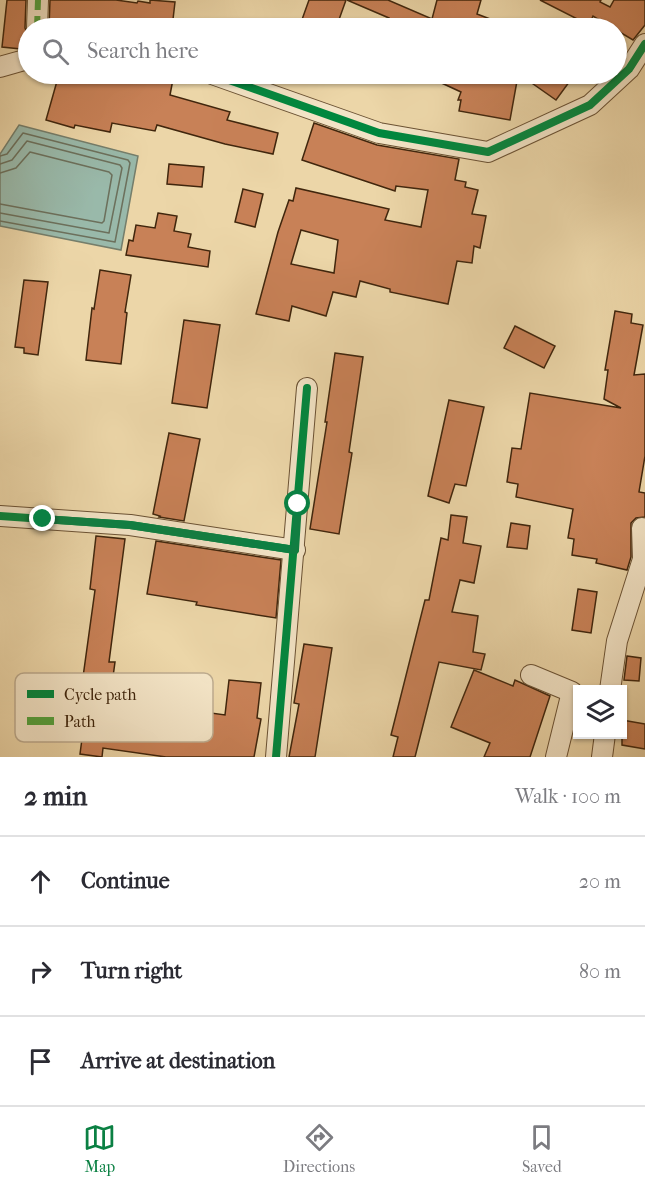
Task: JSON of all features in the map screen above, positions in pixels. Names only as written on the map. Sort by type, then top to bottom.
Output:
[{"type":"street","points":[[37,18],[38,0]]},
{"type":"street","points":[[627,71],[645,44]]},
{"type":"street","points":[[0,67],[18,62]]},
{"type":"street","points":[[240,84],[379,133],[488,152],[590,105],[613,84]]},
{"type":"street","points":[[276,757],[307,388]]},
{"type":"street","points":[[0,516],[130,525],[295,550]]},
{"type":"street","points":[[611,685],[617,640],[643,559],[642,528]]},
{"type":"street","points":[[531,675],[572,692],[556,757]]},
{"type":"street","points":[[602,757],[604,739]]},
{"type":"water","points":[[19,125],[138,156],[121,250],[0,226],[0,154]]},
{"type":"building","points":[[7,0],[26,0],[25,18],[18,18],[18,49],[2,47]]},
{"type":"building","points":[[50,0],[175,2],[173,18],[49,18]]},
{"type":"building","points":[[309,0],[346,0],[340,18],[303,18]]},
{"type":"building","points":[[347,0],[388,0],[430,18],[389,18]]},
{"type":"building","points":[[437,0],[481,0],[477,14],[487,18],[432,18]]},
{"type":"building","points":[[540,0],[601,0],[600,2],[610,7],[614,0],[645,0],[645,25],[633,40],[627,36],[627,18],[596,18],[593,16],[592,18],[575,18]]},
{"type":"building","points":[[56,84],[172,84],[170,95],[230,112],[227,120],[278,133],[273,154],[225,144],[157,125],[155,131],[112,123],[110,132],[75,125],[74,128],[46,120]]},
{"type":"building","points":[[444,84],[516,84],[510,120],[459,111],[461,100],[458,100],[461,92]]},
{"type":"building","points":[[533,84],[568,84],[556,100]]},
{"type":"building","points":[[314,123],[377,145],[459,159],[455,180],[466,182],[465,187],[478,190],[472,214],[486,216],[480,248],[474,246],[472,263],[457,261],[448,304],[390,292],[390,289],[360,281],[356,297],[333,292],[326,316],[292,306],[289,321],[256,314],[278,232],[289,200],[293,201],[296,188],[389,209],[385,220],[421,227],[428,190],[396,186],[395,191],[302,160]],"holes":[[[301,230],[338,240],[334,273],[291,264]]]},
{"type":"building","points":[[169,164],[204,167],[202,187],[167,184]]},
{"type":"building","points":[[243,189],[263,194],[255,227],[235,222]]},
{"type":"building","points":[[158,213],[177,216],[174,231],[191,234],[188,247],[210,251],[208,267],[126,255],[129,240],[133,241],[136,225],[155,228]]},
{"type":"building","points":[[100,270],[131,275],[125,312],[127,313],[121,364],[86,360],[92,308],[94,309]]},
{"type":"building","points":[[24,280],[48,282],[38,355],[24,353],[24,348],[15,347]]},
{"type":"building","points":[[615,311],[632,314],[631,323],[643,325],[634,375],[645,374],[645,456],[639,492],[645,493],[645,517],[636,518],[631,523],[631,557],[627,570],[596,563],[597,559],[572,555],[574,539],[568,538],[573,509],[516,497],[518,484],[507,482],[512,448],[521,449],[530,393],[621,408],[604,399],[608,370],[605,370]]},
{"type":"building","points":[[184,320],[220,325],[207,408],[172,403]]},
{"type":"building","points":[[515,326],[555,346],[544,368],[504,348]]},
{"type":"building","points":[[335,353],[363,357],[349,452],[352,453],[339,534],[310,529]]},
{"type":"building","points":[[449,400],[484,407],[466,486],[455,484],[449,503],[428,496]]},
{"type":"building","points":[[169,433],[200,439],[184,521],[153,514]]},
{"type":"building","points":[[451,515],[467,517],[463,543],[481,546],[474,583],[460,580],[452,612],[478,616],[473,652],[485,654],[481,670],[439,662],[415,757],[393,757],[398,737],[391,735],[425,600],[429,600],[441,538],[448,540]]},
{"type":"building","points":[[511,523],[530,526],[527,549],[507,547]]},
{"type":"building","points":[[96,536],[125,539],[109,662],[115,662],[114,673],[84,673],[95,590],[90,589]]},
{"type":"building","points":[[156,541],[281,560],[276,618],[196,605],[197,602],[147,594]]},
{"type":"building","points":[[578,589],[597,592],[591,633],[572,630]]},
{"type":"building","points":[[304,644],[332,648],[315,757],[289,757],[299,704],[294,703]]},
{"type":"building","points":[[627,656],[641,658],[639,681],[624,680]]},
{"type":"building","points":[[474,670],[513,686],[515,680],[550,696],[530,757],[484,757],[490,743],[451,727]]},
{"type":"building","points":[[229,680],[261,683],[257,718],[261,719],[254,757],[166,757],[103,748],[102,757],[80,754],[82,742],[213,742],[213,713],[225,715]]},
{"type":"building","points":[[627,721],[645,724],[645,749],[622,745],[622,739],[627,739]]},
{"type":"marked path","points":[[37,18],[38,0]]},
{"type":"cycle path","points":[[627,71],[645,44]]},
{"type":"cycle path","points":[[240,84],[379,133],[488,152],[590,105],[613,84]]},
{"type":"cycle path","points":[[276,757],[307,388]]},
{"type":"cycle path","points":[[0,516],[130,525],[295,550]]},
{"type":"route","points":[[43,519],[130,525],[295,550],[298,504]]}]
